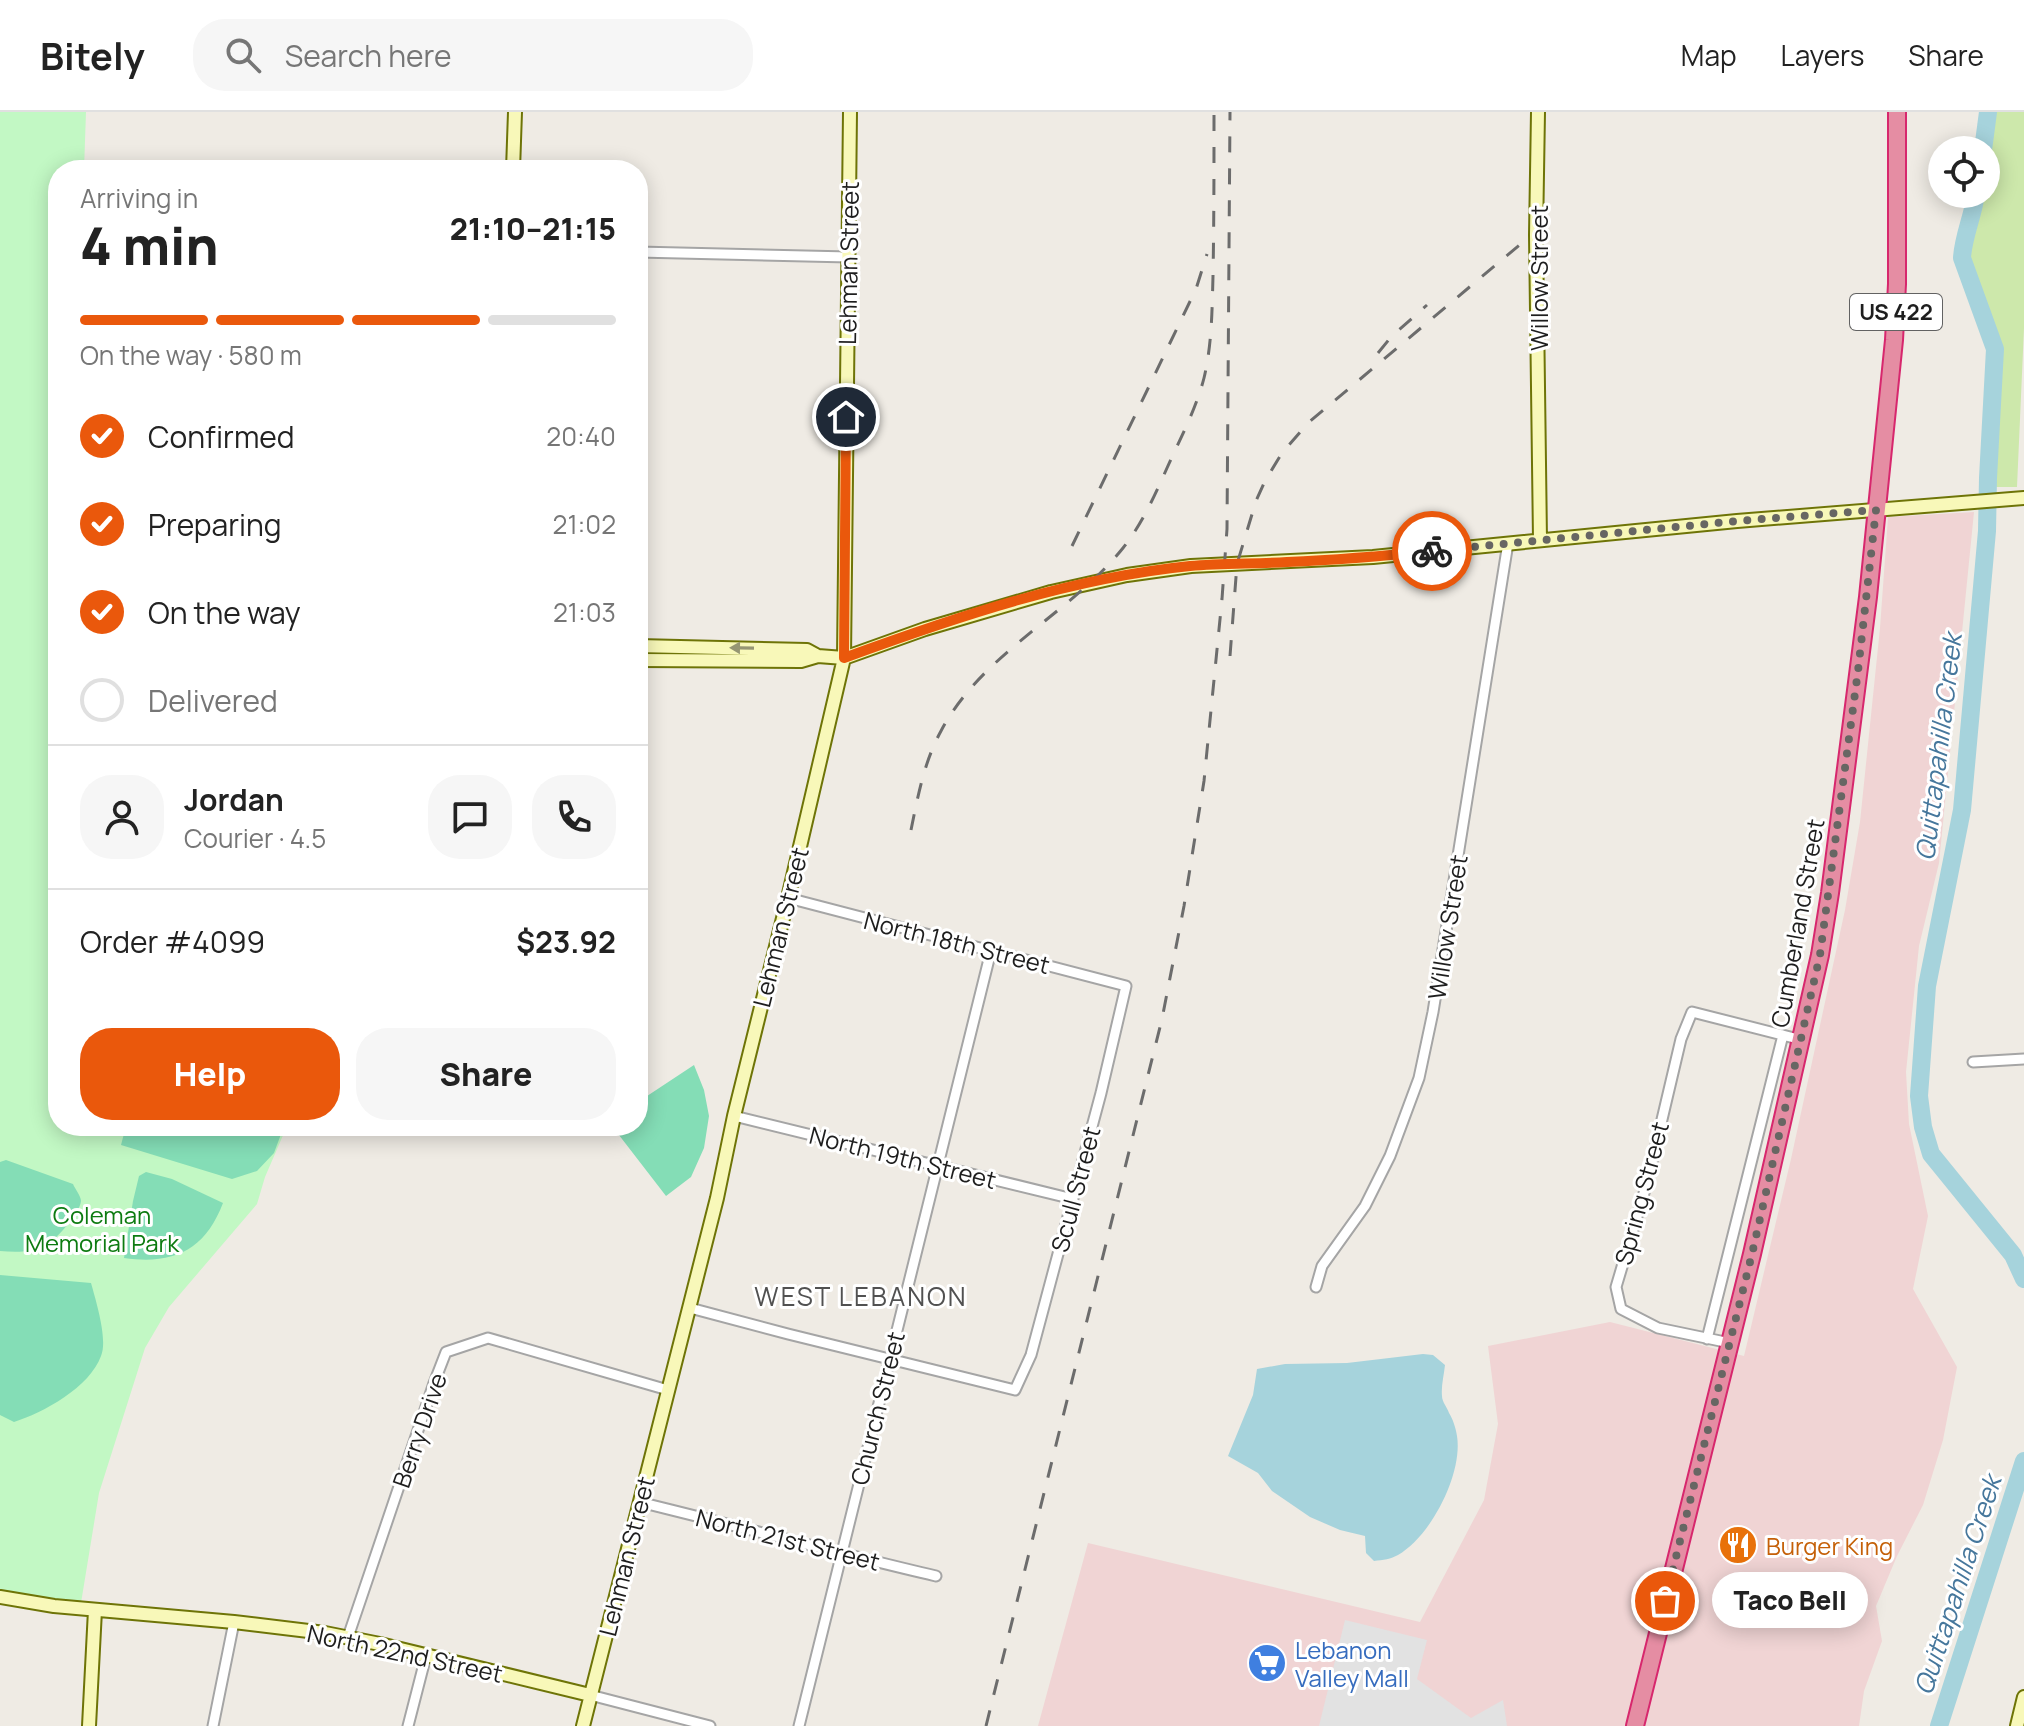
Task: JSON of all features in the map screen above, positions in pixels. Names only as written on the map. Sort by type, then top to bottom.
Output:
[{"type":"highway","name":"Cumberland Street","points":[[1635,1726],[1730,1343],[1820,955],[1868,597],[1894,340],[1897,112]]},
{"type":"main road","points":[[513,160],[515,112]]},
{"type":"main road","name":"Lehman Street","points":[[583,1726],[717,1198],[844,658],[850,112]]},
{"type":"main road","name":"Willow Street","points":[[1538,112],[1536,235],[1540,540]]},
{"type":"main road","points":[[648,660],[801,661],[818,656],[844,658],[925,629],[1051,592],[1127,575],[1191,566],[1373,557],[1737,521],[2024,498]]},
{"type":"main road","points":[[648,646],[807,650],[818,656]]},
{"type":"main road","name":"North 22nd Street","points":[[0,1597],[54,1606],[234,1622],[348,1637],[590,1695]]},
{"type":"main road","points":[[89,1726],[95,1610]]},
{"type":"main road","points":[[2017,1726],[2024,1697]]},
{"type":"street","points":[[648,252],[849,257]]},
{"type":"street","name":"Willow Street","points":[[1316,1287],[1322,1266],[1365,1206],[1390,1156],[1419,1078],[1433,1012],[1508,543]]},
{"type":"street","name":"North 18th Street","points":[[788,898],[1126,986]]},
{"type":"street","name":"Church Street","points":[[799,1726],[991,951]]},
{"type":"street","name":"Scull Street","points":[[889,1359],[1015,1390],[1031,1355],[1101,1093],[1126,986]]},
{"type":"street","name":"Spring Street","points":[[1730,1343],[1658,1328],[1621,1309],[1616,1287],[1647,1183],[1681,1039],[1692,1012],[1783,1035]]},
{"type":"street","points":[[1707,1339],[1783,1035],[1802,1040]]},
{"type":"street","points":[[1973,1062],[2024,1059]]},
{"type":"street","name":"North 19th Street","points":[[734,1116],[1073,1199]]},
{"type":"street","points":[[690,1308],[889,1359]]},
{"type":"street","name":"Berry Drive","points":[[348,1637],[446,1352],[488,1338],[668,1390]]},
{"type":"street","name":"North 21st Street","points":[[639,1502],[936,1576]]},
{"type":"street","points":[[213,1726],[234,1622]]},
{"type":"street","points":[[408,1726],[426,1656]]},
{"type":"street","name":"North 22nd Street","points":[[590,1695],[710,1726]]},
{"type":"shaded area","points":[[1974,512],[1939,863],[1919,946],[1906,1072],[1909,1124],[1928,1216],[1913,1289],[1957,1367],[1943,1440],[1923,1505],[1876,1606],[1882,1641],[1864,1691],[1859,1726],[1038,1726],[1088,1543],[1420,1622],[1484,1500],[1498,1424],[1488,1346],[1610,1322],[1744,1356],[1845,910],[1860,822],[1888,517]]},
{"type":"shaded area","points":[[1345,1620],[1427,1640],[1417,1679],[1471,1718],[1503,1700],[1507,1726],[1319,1726]]},
{"type":"green space","name":"Coleman Memorial Park","points":[[0,112],[86,112],[84,160],[48,160],[48,1136],[283,1136],[257,1204],[169,1307],[145,1348],[99,1493],[81,1603],[0,1590]]},
{"type":"green space","points":[[1994,112],[2024,112],[2024,328],[2017,487],[1994,487],[2001,348],[1968,263],[1979,208],[2000,208],[2000,136],[1991,136]]},
{"type":"green space","points":[[694,1065],[704,1090],[709,1116],[704,1148],[691,1177],[666,1196],[620,1136],[648,1136],[648,1095]]},
{"type":"green space","points":[[123,1136],[280,1136],[274,1153],[257,1171],[232,1179],[121,1145]]},
{"type":"green space","points":[[6,1160],[73,1184],[80,1197],[80,1206],[66,1226],[40,1248],[22,1252],[0,1251],[0,1162]]},
{"type":"green space","points":[[146,1172],[172,1179],[223,1203],[207,1232],[186,1251],[158,1259],[124,1258],[139,1176]]},
{"type":"green space","points":[[0,1275],[91,1283],[102,1331],[101,1356],[87,1378],[51,1405],[14,1422],[0,1415]]},
{"type":"water","points":[[1433,1355],[1445,1365],[1442,1398],[1455,1427],[1458,1451],[1450,1485],[1433,1519],[1422,1534],[1398,1555],[1374,1561],[1366,1553],[1365,1536],[1340,1530],[1310,1517],[1272,1491],[1258,1473],[1228,1456],[1253,1395],[1257,1369],[1285,1364],[1347,1363]]},
{"type":"waterway","name":"Quittapahilla Creek","points":[[1985,136],[1988,112]]},
{"type":"waterway","name":"Quittapahilla Creek","points":[[1973,208],[1962,258],[1995,349],[1987,531],[1962,810],[1927,986],[1919,1096],[1931,1154],[2013,1255],[2024,1279]]},
{"type":"waterway","name":"Quittapahilla Creek","points":[[1939,1726],[2024,1461]]},
{"type":"railway","points":[[911,830],[930,755],[958,703],[1002,656],[1078,594],[1123,548],[1148,509],[1192,412],[1204,378],[1211,327],[1214,112]]},
{"type":"railway","points":[[986,1726],[1162,1019],[1204,781],[1227,529],[1230,112]]},
{"type":"railway","points":[[1230,656],[1237,564],[1256,501],[1282,453],[1308,423],[1523,242]]},
{"type":"railway","points":[[1072,546],[1196,289],[1207,254]]},
{"type":"railway","points":[[1378,353],[1427,305]]},
{"type":"way so far","points":[[1432,551],[1876,510],[1868,597],[1820,955],[1752,1254],[1665,1601]]},
{"type":"place","name":"Burger King","points":[[1738,1545]]},
{"type":"place","name":"Taco Bell","points":[[1665,1601]]},
{"type":"place","name":"Lebanon Valley Mall","points":[[1267,1663]]},
{"type":"district","name":"WEST LEBANON","points":[[861,1296]]},
{"type":"route","points":[[846,417],[844,658],[989,609],[1127,575],[1191,566],[1344,559],[1432,551]]}]
